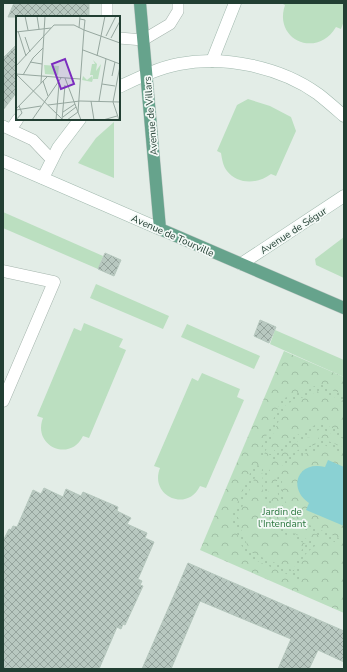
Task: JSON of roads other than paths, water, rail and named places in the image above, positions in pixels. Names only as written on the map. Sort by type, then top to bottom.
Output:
[{"type":"main road","name":"Avenue de Villars","points":[[140,3],[160,229]]},
{"type":"main road","name":"Avenue de Tourville","points":[[160,229],[344,308]]},
{"type":"street","points":[[212,61],[236,3]]},
{"type":"street","points":[[120,87],[146,74],[179,64],[212,61],[250,64],[286,76],[318,94],[344,116]]},
{"type":"street","points":[[43,178],[51,159],[79,120]]},
{"type":"street","name":"Avenue de Tourville","points":[[3,161],[160,229]]},
{"type":"street","name":"Avenue de Ségur","points":[[241,264],[344,196]]},
{"type":"street","points":[[3,271],[54,282],[3,401]]},
{"type":"lane","points":[[107,3],[107,16]]},
{"type":"lane","points":[[120,38],[143,40],[170,24],[178,11],[178,3]]},
{"type":"lane","points":[[17,120],[7,128],[33,140],[51,159]]},
{"type":"water","points":[[328,460],[344,467],[344,526],[306,510],[309,503],[302,497],[298,490],[297,483],[302,471],[316,466],[325,467]]},
{"type":"park label","name":"Jardin de l'Intendant","points":[[282,516]]}]
